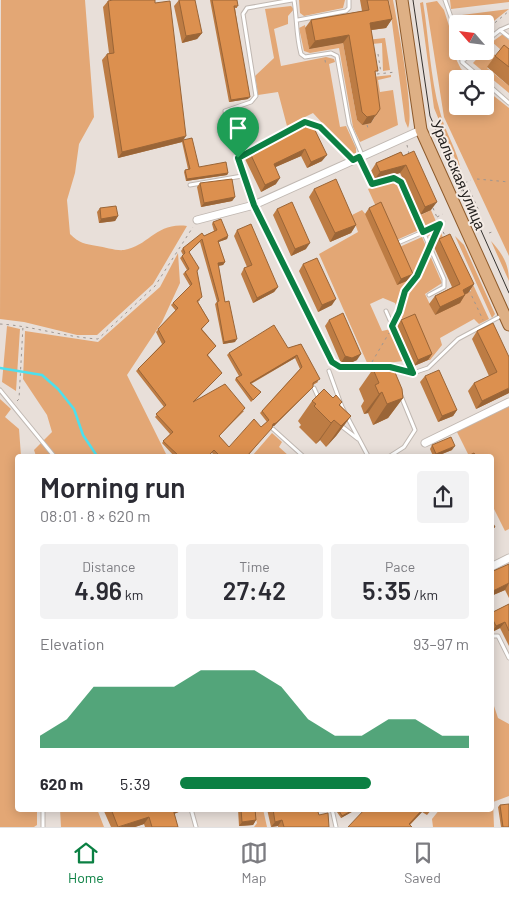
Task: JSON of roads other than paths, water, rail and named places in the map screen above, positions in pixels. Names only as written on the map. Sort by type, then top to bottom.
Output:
[{"type":"main road","name":"Уральская улица","points":[[402,0],[421,130],[507,320]]},
{"type":"street","points":[[197,220],[254,205],[421,130]]},
{"type":"street","points":[[254,205],[332,362]]},
{"type":"street","points":[[425,443],[509,402]]},
{"type":"street","points":[[494,566],[509,558]]},
{"type":"lane","points":[[254,205],[242,176],[225,111],[251,102],[256,96],[242,14],[247,8],[293,0],[298,20],[296,29],[303,56],[331,53],[337,56],[349,124],[358,157],[372,184],[394,178],[401,182],[445,283],[440,290],[429,296]]},
{"type":"lane","points":[[298,20],[346,11],[349,8],[349,0]]},
{"type":"lane","points":[[445,0],[450,15]]},
{"type":"lane","points":[[494,35],[509,26]]},
{"type":"lane","points":[[500,30],[509,37]]},
{"type":"lane","points":[[462,62],[471,70]]},
{"type":"lane","points":[[494,90],[509,102]]},
{"type":"lane","points":[[238,158],[305,122],[320,127],[358,157]]},
{"type":"lane","points":[[190,185],[242,176]]},
{"type":"lane","points":[[400,242],[423,232]]},
{"type":"lane","points":[[386,311],[413,373]]},
{"type":"lane","points":[[332,362],[340,367],[390,367],[413,373],[428,368],[458,339],[485,324],[507,320]]},
{"type":"lane","points":[[390,367],[393,376]]},
{"type":"lane","points":[[329,371],[342,407],[367,454]]},
{"type":"lane","points":[[314,388],[322,405]]},
{"type":"lane","points":[[0,390],[52,454]]},
{"type":"lane","points":[[393,454],[404,446],[416,430],[400,393]]},
{"type":"lane","points":[[332,419],[361,441]]},
{"type":"lane","points":[[273,429],[301,454]]},
{"type":"lane","points":[[494,636],[498,636],[509,658]]},
{"type":"lane","points":[[43,812],[43,827]]},
{"type":"lane","points":[[192,812],[196,827]]},
{"type":"lane","points":[[333,812],[336,827]]},
{"type":"waterway","points":[[0,368],[42,375],[58,389],[74,409],[83,435],[96,454]]},
{"type":"tram line","points":[[413,0],[430,116],[509,293]]}]
